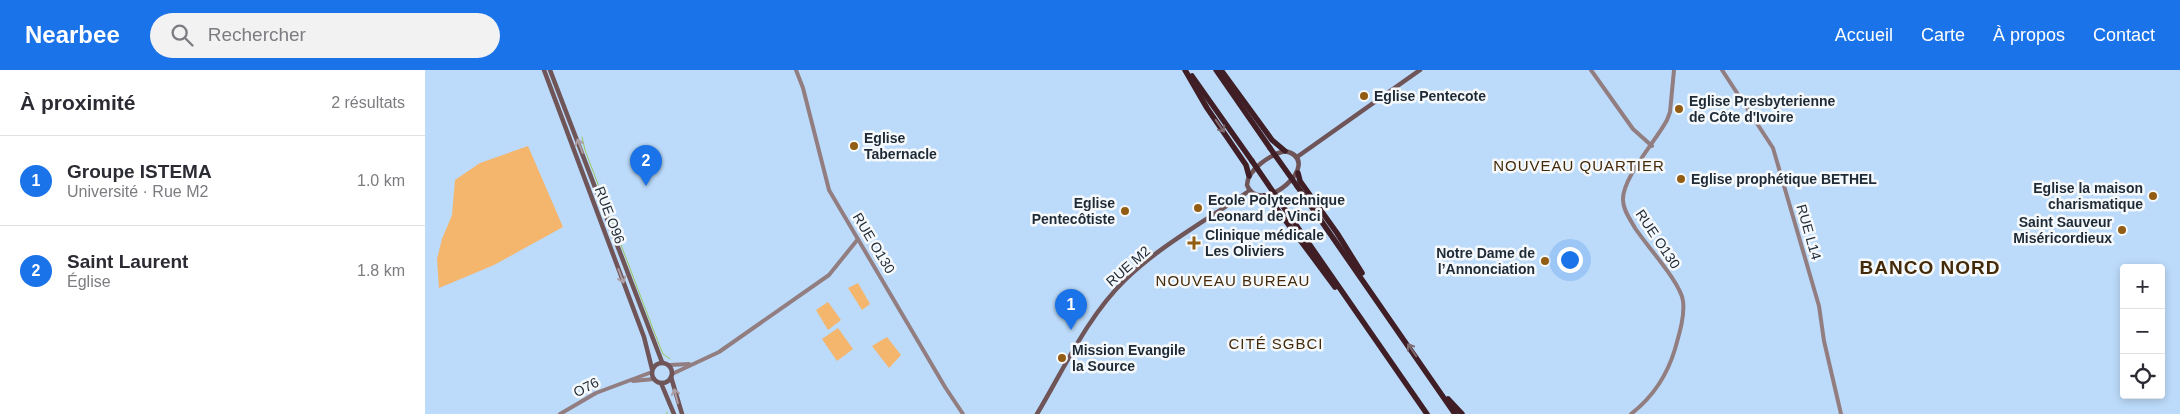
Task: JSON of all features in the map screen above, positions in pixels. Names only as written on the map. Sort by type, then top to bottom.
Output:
[{"type":"highway","points":[[1187,70],[1427,414]]},
{"type":"highway","points":[[1187,70],[1207,108],[1246,165],[1249,176]]},
{"type":"highway","points":[[1216,70],[1455,414]]},
{"type":"highway","points":[[1221,70],[1272,140],[1285,151]]},
{"type":"highway","points":[[1298,173],[1300,181],[1337,233],[1383,309]]},
{"type":"highway","points":[[1264,196],[1274,205],[1363,322]]},
{"type":"highway","points":[[1409,390],[1423,414]]},
{"type":"highway","points":[[1439,391],[1462,414]]},
{"type":"main road","name":"RUE O96","points":[[544,70],[642,332],[652,370]]},
{"type":"main road","name":"RUE O96","points":[[550,70],[662,362]]},
{"type":"main road","points":[[1297,157],[1420,70]]},
{"type":"main road","points":[[1285,151],[1297,157],[1299,164],[1298,173],[1272,194],[1257,196],[1249,191],[1247,185],[1249,176],[1277,154],[1285,151]]},
{"type":"main road","name":"RUE M2","points":[[1037,414],[1093,319],[1125,280],[1164,249],[1249,191]]},
{"type":"main road","points":[[674,414],[661,383],[654,379],[652,370],[657,363],[662,362],[669,365],[682,414]]},
{"type":"main road","points":[[661,383],[668,381],[672,376]]},
{"type":"street","name":"RUE O130","points":[[796,70],[803,88],[825,180],[945,387],[963,414]]},
{"type":"street","points":[[1591,70],[1633,129],[1652,146]]},
{"type":"street","name":"RUE O130","points":[[1631,414],[1649,398],[1670,364],[1678,339],[1683,310],[1680,290],[1639,234],[1625,208],[1623,200],[1627,184],[1652,146],[1670,112],[1674,70]]},
{"type":"street","name":"RUE L14","points":[[1722,70],[1773,148],[1819,306],[1824,341],[1841,414]]},
{"type":"street","points":[[672,376],[691,364],[709,358],[736,341],[829,276],[858,239]]},
{"type":"street","points":[[669,365],[691,364]]},
{"type":"street","points":[[623,383],[652,370]]},
{"type":"street","points":[[623,383],[654,379]]},
{"type":"street","name":"O76","points":[[560,414],[587,397],[623,383]]},
{"type":"shaded area","points":[[528,146],[563,227],[494,265],[439,288],[437,259],[442,239],[452,215],[455,180],[480,163]]},
{"type":"shaded area","points":[[858,283],[870,304],[862,310],[848,288]]},
{"type":"shaded area","points":[[828,302],[841,320],[828,330],[816,310]]},
{"type":"shaded area","points":[[838,328],[853,349],[837,361],[822,339]]},
{"type":"shaded area","points":[[887,337],[901,355],[889,368],[872,346]]},
{"type":"waterway","points":[[582,137],[585,150],[653,329],[663,354],[670,359]]},
{"type":"place","name":"Eglise Pentecote","points":[[1364,96]]},
{"type":"place","name":"Eglise Presbyterienne de Côte d'Ivoire","points":[[1679,109]]},
{"type":"place","name":"Eglise Tabernacle","points":[[854,146]]},
{"type":"place","name":"Eglise prophétique BETHEL","points":[[1681,179]]},
{"type":"place","name":"Saint Laurent","points":[[646,186]]},
{"type":"place","name":"Eglise la maison charismatique","points":[[2153,196]]},
{"type":"place","name":"Ecole Polytechnique Leonard de Vinci","points":[[1198,208]]},
{"type":"place","name":"Eglise Pentecôtiste","points":[[1125,211]]},
{"type":"place","name":"Saint Sauveur Miséricordieux","points":[[2122,230]]},
{"type":"place","name":"Clinique médicale Les Oliviers","points":[[1194,243]]},
{"type":"place","name":"Notre Dame de l’Annonciation","points":[[1545,261]]},
{"type":"place","name":"Groupe ISTEMA","points":[[1071,330]]},
{"type":"place","name":"Mission Evangile la Source","points":[[1062,358]]},
{"type":"district","name":"NOUVEAU QUARTIER","points":[[1579,166]]},
{"type":"district","name":"BANCO NORD","points":[[1930,267]]},
{"type":"district","name":"NOUVEAU BUREAU","points":[[1233,281]]},
{"type":"district","name":"CITÉ SGBCI","points":[[1276,344]]}]
